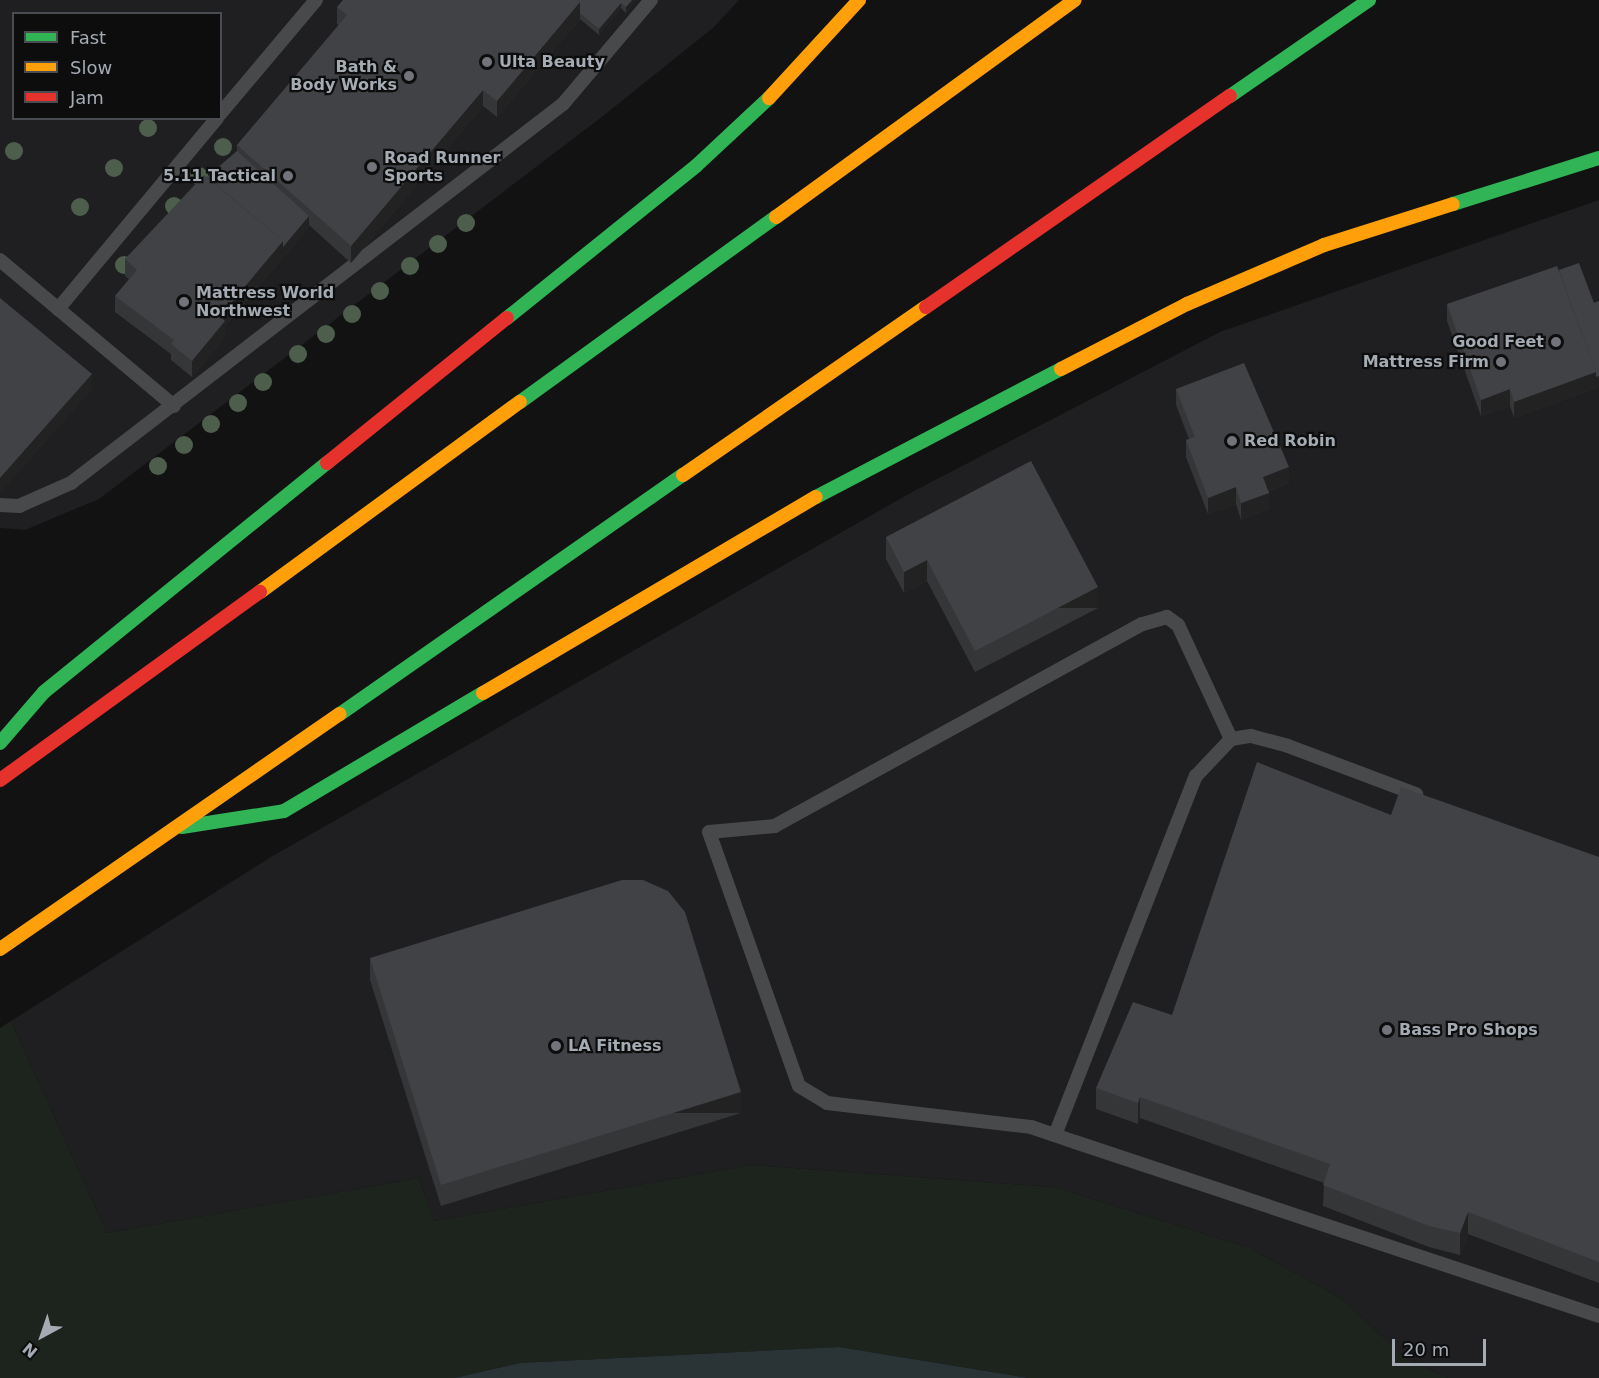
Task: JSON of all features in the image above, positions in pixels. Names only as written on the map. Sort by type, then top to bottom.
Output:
[{"type":"highway","points":[[0,743],[44,692],[696,166],[800,68],[859,0]]},
{"type":"highway","points":[[1031,35],[1075,0]]},
{"type":"highway","points":[[0,780],[1031,35],[1084,0]]},
{"type":"highway","points":[[0,949],[1369,0]]},
{"type":"highway","points":[[175,828],[284,811],[788,511],[1187,304],[1324,245],[1599,158]]},
{"type":"lane","points":[[222,112],[312,5],[296,0]]},
{"type":"lane","points":[[0,505],[18,506],[71,483],[563,104],[651,0]]},
{"type":"lane","points":[[58,309],[215,120]]},
{"type":"lane","points":[[0,260],[174,405]]},
{"type":"lane","points":[[1231,739],[1178,625],[1167,617],[1154,617],[788,819],[764,828],[709,832],[799,1086],[810,1097],[1055,1135],[1599,1316]]},
{"type":"lane","points":[[1055,1135],[1196,776],[1231,739],[1251,736],[1288,746],[1432,799]]},
{"type":"shaded area","points":[[0,0],[739,0],[714,27],[603,116],[99,499],[25,530],[0,528]]},
{"type":"shaded area","points":[[1599,200],[1599,1378],[1448,1378],[1407,1359],[1342,1299],[1250,1248],[1054,1187],[751,1165],[434,1221],[419,1178],[107,1233],[11,1021],[271,857],[914,491],[1220,332]]},
{"type":"shaded area","points":[[11,1021],[107,1233],[419,1178],[434,1221],[751,1165],[1054,1187],[1250,1248],[1342,1299],[1407,1359],[1448,1378],[1028,1378],[839,1347],[520,1363],[454,1378],[0,1378],[0,1028]]},
{"type":"shaded area","points":[[839,1347],[1028,1378],[454,1378],[520,1363]]},
{"type":"building","points":[[343,0],[577,0],[580,2],[497,101],[483,90],[351,246],[237,145],[347,15],[337,7]]},
{"type":"building","points":[[577,0],[632,0],[626,7],[621,3],[599,29],[580,13],[580,2]]},
{"type":"building","points":[[237,151],[309,216],[283,247],[283,241],[207,177]]},
{"type":"building","points":[[204,175],[283,241],[220,316],[225,321],[192,361],[171,344],[174,340],[115,296],[137,270],[125,259]]},
{"type":"building","points":[[1579,263],[1594,303],[1599,301],[1599,376],[1596,377],[1559,270]]},
{"type":"building","points":[[1557,266],[1596,372],[1514,402],[1510,389],[1481,400],[1447,304]]},
{"type":"building","points":[[0,298],[92,374],[0,478]]},
{"type":"building","name":"Red Robin","points":[[1244,363],[1289,467],[1263,477],[1269,493],[1241,503],[1236,487],[1208,498],[1186,440],[1195,437],[1176,389]]},
{"type":"building","points":[[1031,461],[1098,587],[975,651],[927,560],[904,572],[886,537]]},
{"type":"building","name":"Bass Pro Shops","points":[[1257,762],[1391,815],[1401,787],[1599,857],[1599,1262],[1468,1212],[1460,1233],[1429,1226],[1323,1185],[1330,1164],[1140,1097],[1138,1103],[1096,1088],[1133,1002],[1172,1015]]},
{"type":"building","name":"LA Fitness","points":[[622,880],[643,880],[668,891],[685,912],[741,1092],[441,1185],[370,958]]},
{"type":"traffic: fast","points":[[1230,96],[1369,0]]},
{"type":"traffic: fast","points":[[507,318],[696,166],[769,98]]},
{"type":"traffic: fast","points":[[1453,204],[1599,158]]},
{"type":"traffic: fast","points":[[520,402],[776,217]]},
{"type":"traffic: fast","points":[[816,497],[1061,369]]},
{"type":"traffic: fast","points":[[0,743],[44,692],[327,463]]},
{"type":"traffic: fast","points":[[340,714],[683,475]]},
{"type":"traffic: fast","points":[[182,827],[284,811],[483,693]]},
{"type":"traffic: slow","points":[[769,98],[859,0]]},
{"type":"traffic: slow","points":[[776,217],[1075,0]]},
{"type":"traffic: slow","points":[[1061,369],[1187,304],[1324,245],[1453,204]]},
{"type":"traffic: slow","points":[[683,475],[926,307]]},
{"type":"traffic: slow","points":[[260,592],[520,402]]},
{"type":"traffic: slow","points":[[483,693],[816,497]]},
{"type":"traffic: slow","points":[[0,949],[340,714]]},
{"type":"traffic: jam","points":[[926,307],[1230,96]]},
{"type":"traffic: jam","points":[[327,463],[507,318]]},
{"type":"traffic: jam","points":[[0,780],[260,592]]},
{"type":"place","name":"Ulta Beauty","points":[[487,62]]},
{"type":"place","name":"Bath & Body Works","points":[[409,76]]},
{"type":"place","name":"Road Runner Sports","points":[[372,167]]},
{"type":"place","name":"5.11 Tactical","points":[[288,176]]},
{"type":"place","name":"Mattress World Northwest","points":[[184,302]]},
{"type":"place","name":"Good Feet","points":[[1556,342]]},
{"type":"place","name":"Mattress Firm","points":[[1501,362]]},
{"type":"place","name":"Red Robin","points":[[1232,441]]},
{"type":"place","name":"Bass Pro Shops","points":[[1387,1030]]},
{"type":"place","name":"LA Fitness","points":[[556,1046]]}]
